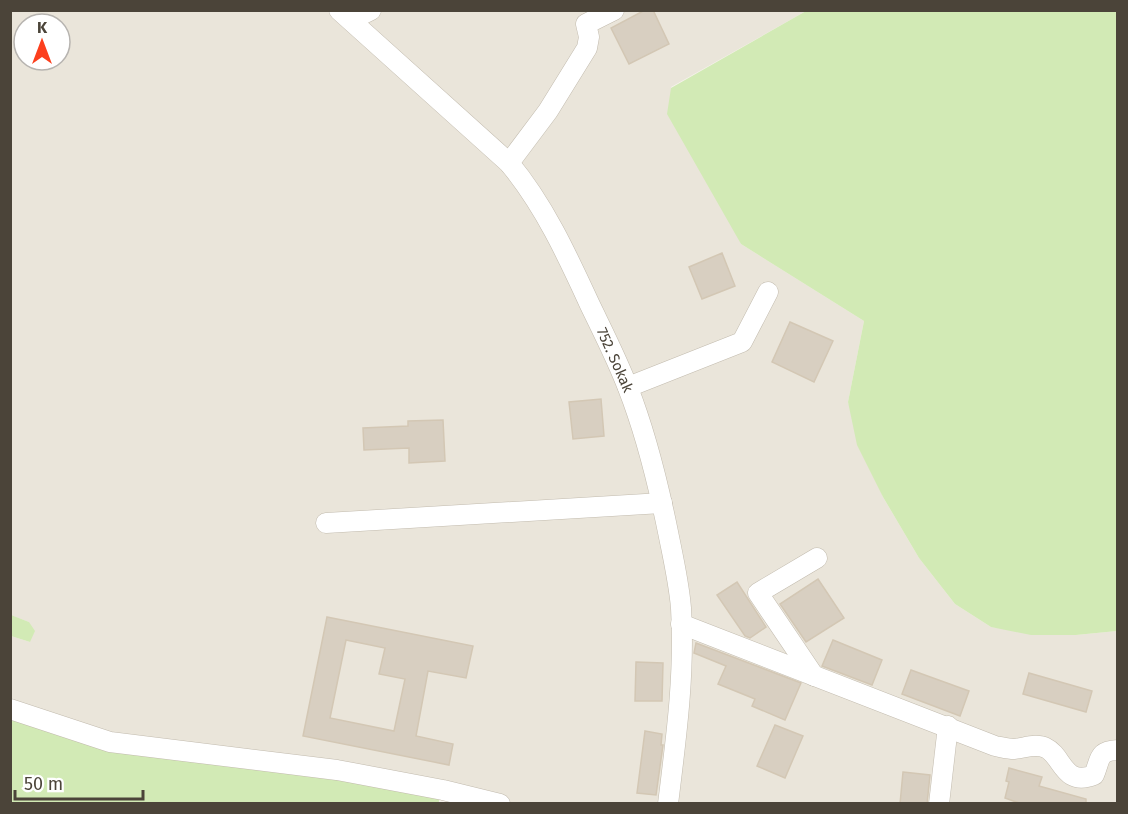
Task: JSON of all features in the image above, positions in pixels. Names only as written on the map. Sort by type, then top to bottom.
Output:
[{"type":"street","points":[[345,15],[371,10]]},
{"type":"street","points":[[509,163],[548,111],[587,48],[589,37],[586,24],[614,10]]},
{"type":"street","name":"752. Sokak","points":[[345,15],[509,163],[531,189],[551,224],[628,387],[662,503],[681,607],[679,711],[668,804]]},
{"type":"street","points":[[628,387],[742,342],[768,292]]},
{"type":"street","points":[[326,523],[662,503]]},
{"type":"street","points":[[814,676],[758,593],[817,558]]},
{"type":"street","points":[[681,624],[996,746],[1013,749],[1044,747],[1049,750],[1064,770],[1071,774],[1086,778],[1094,775],[1101,755],[1104,752],[1118,750]]},
{"type":"street","points":[[10,709],[110,742],[337,770],[500,804]]},
{"type":"street","points":[[939,804],[948,726]]},
{"type":"shaded area","points":[[11,11],[806,11],[671,87],[741,244],[864,321],[848,402],[883,497],[919,558],[955,604],[991,627],[1076,635],[1117,631],[1117,803],[500,803],[182,752],[11,709],[11,636],[30,642],[29,622],[10,615]]},
{"type":"green space","points":[[806,11],[1117,11],[1117,631],[1076,635],[1031,635],[991,627],[955,604],[919,558],[883,497],[857,445],[848,402],[864,321],[741,244],[667,114],[671,88]]},
{"type":"green space","points":[[11,615],[29,622],[35,631],[30,642],[11,636]]},
{"type":"green space","points":[[11,709],[73,731],[443,790],[438,804],[11,804]]},
{"type":"building","points":[[645,10],[653,10],[669,44],[629,64],[611,28]]},
{"type":"building","points":[[722,253],[735,286],[702,299],[689,267]]},
{"type":"building","points":[[790,322],[833,341],[814,382],[772,362]]},
{"type":"building","points":[[601,399],[604,436],[573,439],[569,402]]},
{"type":"building","points":[[443,420],[445,461],[409,463],[409,448],[364,450],[363,428],[408,426],[408,421]]},
{"type":"building","points":[[818,579],[844,618],[806,642],[780,604]]},
{"type":"building","points":[[737,582],[766,627],[750,638],[745,636],[717,595]]},
{"type":"building","points":[[327,617],[473,646],[466,678],[428,671],[416,736],[453,744],[449,765],[303,736]],"holes":[[[346,640],[385,648],[379,674],[405,679],[394,731],[330,718]]]},
{"type":"building","points":[[833,640],[882,660],[872,685],[822,666]]},
{"type":"building","points":[[696,643],[801,683],[785,720],[752,706],[755,699],[718,684],[726,666],[694,653]]},
{"type":"building","points":[[636,662],[663,663],[662,701],[635,701]]},
{"type":"building","points":[[911,670],[969,691],[960,716],[902,694]]},
{"type":"building","points":[[1029,673],[1092,691],[1086,712],[1023,694]]},
{"type":"building","points":[[775,725],[803,736],[785,778],[757,766]]},
{"type":"building","points":[[645,731],[662,734],[661,745],[663,745],[656,795],[637,793]]},
{"type":"building","points":[[1009,768],[1042,777],[1039,786],[1086,799],[1086,804],[1022,804],[1005,798],[1009,782],[1006,781]]},
{"type":"building","points":[[903,772],[930,775],[927,804],[900,804]]}]
